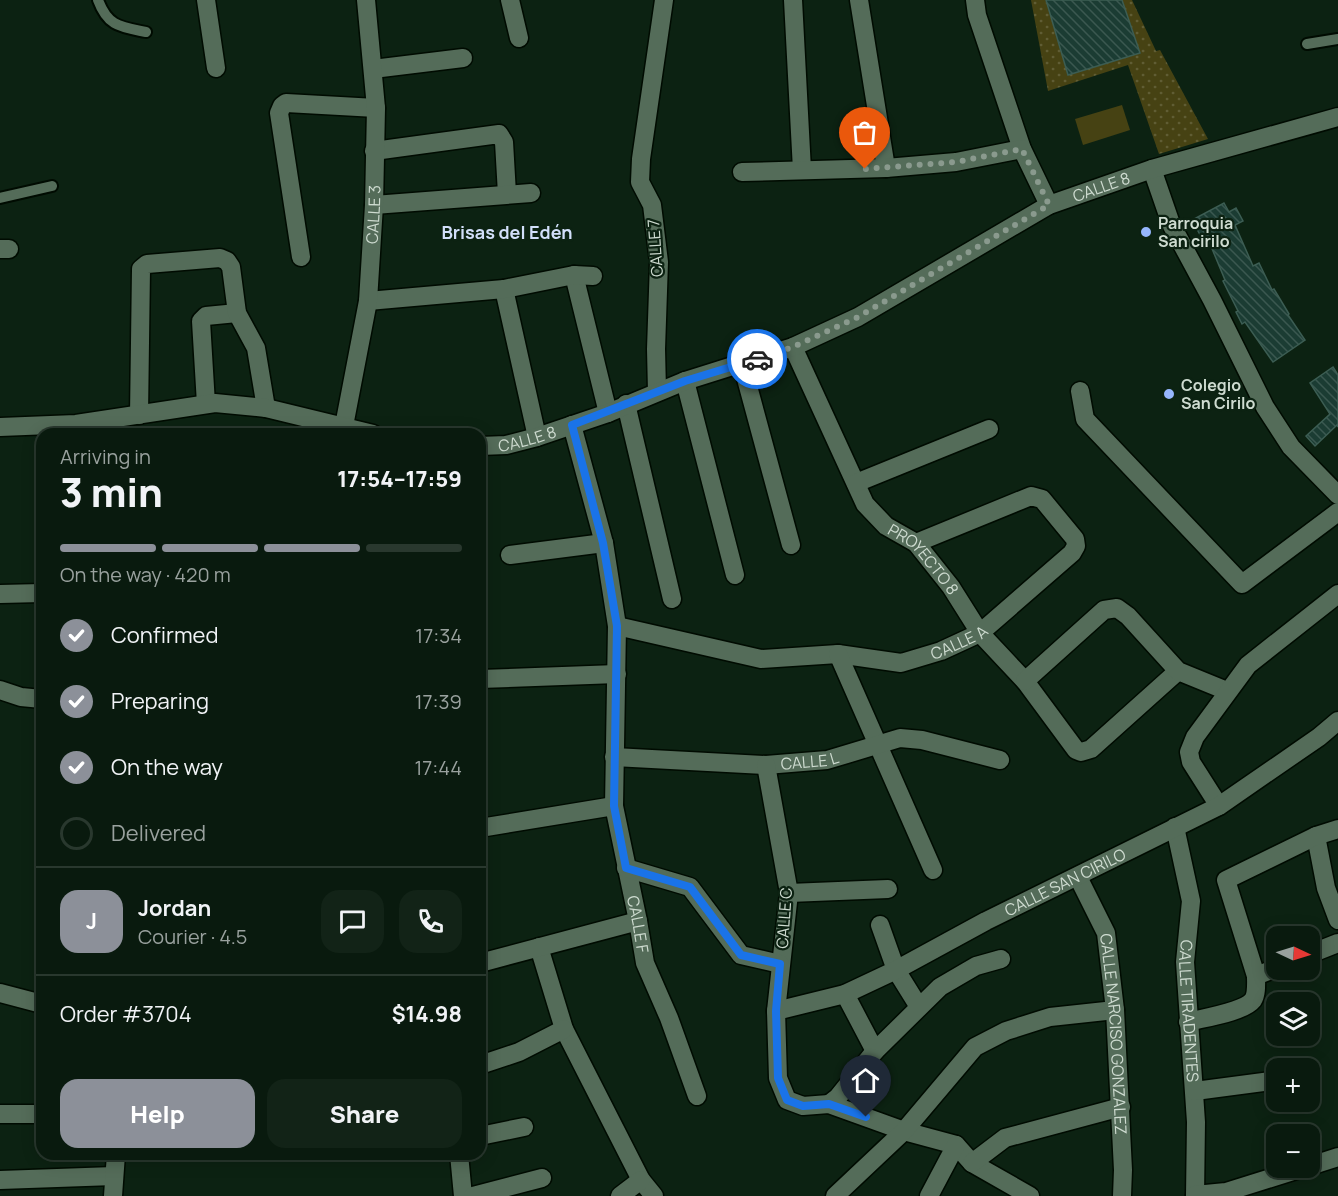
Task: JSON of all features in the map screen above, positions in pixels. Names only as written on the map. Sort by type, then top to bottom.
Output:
[{"type":"street","points":[[206,0],[216,68]]},
{"type":"street","name":"CALLE 3","points":[[344,426],[368,301],[374,205],[376,108],[366,0]]},
{"type":"street","points":[[510,0],[519,38]]},
{"type":"street","name":"CALLE 7","points":[[657,392],[659,262],[652,205],[640,182],[640,170],[664,0]]},
{"type":"street","points":[[793,0],[802,170]]},
{"type":"street","points":[[859,0],[886,168]]},
{"type":"street","points":[[975,0],[977,15],[1022,149],[1049,205]]},
{"type":"street","points":[[373,69],[463,58]]},
{"type":"street","points":[[301,257],[279,113],[282,106],[286,103],[376,108]]},
{"type":"street","name":"CALLE 8","points":[[486,446],[507,445],[537,437],[685,381],[793,347],[858,317],[1049,205],[1152,170],[1338,117]]},
{"type":"street","points":[[374,151],[498,134],[504,141],[507,194]]},
{"type":"street","points":[[742,172],[886,168],[956,162],[1022,149]]},
{"type":"street","points":[[1152,170],[1171,224],[1212,300],[1264,407],[1291,447],[1338,495]]},
{"type":"street","points":[[374,205],[531,193]]},
{"type":"street","points":[[140,414],[141,269],[147,264],[220,258],[227,261],[231,267],[237,313],[256,348],[266,408]]},
{"type":"street","points":[[368,301],[504,289],[574,275],[593,276]]},
{"type":"street","points":[[574,275],[608,412]]},
{"type":"street","points":[[504,289],[537,437]]},
{"type":"street","points":[[206,404],[201,321],[206,316],[237,313]]},
{"type":"street","name":"PROYECTO 8","points":[[793,347],[865,504],[886,526],[916,543],[951,587],[980,633],[1025,681],[1072,747],[1081,752],[1091,748],[1178,671]]},
{"type":"street","points":[[742,364],[791,544]]},
{"type":"street","points":[[685,381],[735,575]]},
{"type":"street","points":[[1080,391],[1085,419],[1242,584],[1338,512]]},
{"type":"street","points":[[0,427],[76,424],[215,403],[266,408],[351,428]]},
{"type":"street","points":[[626,404],[672,599]]},
{"type":"street","name":"CALLE F","points":[[572,425],[603,543],[617,626],[614,806],[639,921],[645,963],[669,1018],[697,1096]]},
{"type":"street","points":[[856,483],[989,429]]},
{"type":"street","name":"CALLE A","points":[[617,626],[761,659],[838,654],[901,663],[940,651],[980,633],[1075,549],[1076,539],[1042,499],[1031,496],[916,543]]},
{"type":"street","points":[[510,555],[603,543]]},
{"type":"street","points":[[0,594],[36,593]]},
{"type":"street","points":[[1219,806],[1191,762],[1189,752],[1195,737],[1248,665],[1338,594]]},
{"type":"street","points":[[1025,681],[1104,610],[1117,608],[1128,616],[1178,671],[1227,692]]},
{"type":"street","points":[[838,654],[933,870]]},
{"type":"street","points":[[486,678],[617,674]]},
{"type":"street","points":[[0,690],[21,697],[36,698]]},
{"type":"street","name":"CALLE SAN CIRILO","points":[[776,1011],[845,994],[896,970],[986,921],[1219,806],[1319,737],[1338,721]]},
{"type":"street","name":"CALLE L","points":[[614,757],[766,765],[827,760],[900,738],[922,740],[1000,760]]},
{"type":"street","name":"CALLE C","points":[[766,765],[789,893],[776,1011],[778,1078],[787,1100],[803,1106],[829,1104]]},
{"type":"street","points":[[486,827],[614,806]]},
{"type":"street","name":"CALLE TIRADENTES","points":[[1175,827],[1191,901],[1185,962],[1195,1090],[1195,1195]]},
{"type":"street","points":[[1188,1022],[1244,1007],[1253,999],[1256,976],[1226,880],[1316,836],[1338,829]]},
{"type":"street","points":[[1316,836],[1326,888],[1338,920]]},
{"type":"street","points":[[626,868],[690,887],[741,955],[780,964]]},
{"type":"street","name":"CALLE NARCISO GONZALEZ","points":[[1078,877],[1106,933],[1115,1010],[1121,1107],[1124,1170],[1122,1196]]},
{"type":"street","points":[[789,893],[888,889]]},
{"type":"street","points":[[486,961],[639,921]]},
{"type":"street","points":[[880,925],[896,970],[919,1007]]},
{"type":"street","points":[[1320,950],[1338,943]]},
{"type":"street","points":[[539,947],[564,1029],[641,1180],[654,1196]]},
{"type":"street","points":[[829,1104],[838,1097],[875,1051],[940,987],[976,966],[1001,959]]},
{"type":"street","points":[[1256,976],[1266,972]]},
{"type":"street","points":[[0,993],[36,1002]]},
{"type":"street","points":[[845,994],[875,1051]]},
{"type":"street","points":[[835,1196],[904,1131],[975,1047],[1006,1031],[1050,1017],[1115,1010]]},
{"type":"street","points":[[486,1063],[519,1052],[564,1029]]},
{"type":"street","points":[[1195,1090],[1266,1082]]},
{"type":"street","points":[[829,1104],[904,1131],[956,1145],[972,1163],[1030,1196]]},
{"type":"street","points":[[972,1163],[1005,1138],[1121,1107]]},
{"type":"street","points":[[0,1114],[36,1114]]},
{"type":"street","points":[[486,1135],[524,1127]]},
{"type":"street","points":[[929,1196],[956,1145]]},
{"type":"street","points":[[1320,1162],[1338,1157]]},
{"type":"street","points":[[113,1196],[115,1160]]},
{"type":"street","points":[[460,1160],[463,1196]]},
{"type":"street","points":[[0,1180],[114,1176]]},
{"type":"street","points":[[473,1196],[542,1178]]},
{"type":"street","points":[[1195,1195],[1226,1192],[1270,1178]]},
{"type":"street","points":[[620,1196],[641,1180]]},
{"type":"lane","points":[[98,0],[108,19],[114,24],[146,32]]},
{"type":"lane","points":[[1307,44],[1338,39]]},
{"type":"lane","points":[[0,198],[52,186]]},
{"type":"shaded area","points":[[1031,0],[1132,0],[1156,51],[1160,50],[1208,139],[1159,154],[1128,65],[1048,91]]},
{"type":"shaded area","points":[[1122,105],[1130,130],[1083,145],[1075,119]]},
{"type":"building","points":[[1046,0],[1122,0],[1140,53],[1068,75]]},
{"type":"building","points":[[1224,203],[1229,212],[1236,208],[1243,221],[1235,225],[1253,266],[1259,263],[1272,290],[1274,289],[1305,340],[1273,362],[1245,322],[1242,324],[1208,239],[1204,242],[1192,220]]},
{"type":"building","points":[[1333,367],[1338,375],[1338,427],[1337,425],[1315,446],[1306,436],[1330,414],[1310,383]]},
{"type":"way so far","points":[[757,359],[793,347],[858,317],[1049,205],[1022,149],[956,162],[865,169]]},
{"type":"place","name":"Parroquia San cirilo","points":[[1146,232]]},
{"type":"place","name":"Colegio San Cirilo","points":[[1169,394]]},
{"type":"district","name":"Brisas del Edén","points":[[507,233]]},
{"type":"route","points":[[757,359],[685,381],[572,425],[603,543],[617,626],[614,806],[626,868],[690,887],[741,955],[780,964],[776,1011],[778,1078],[787,1100],[803,1106],[829,1104],[866,1117]]}]
